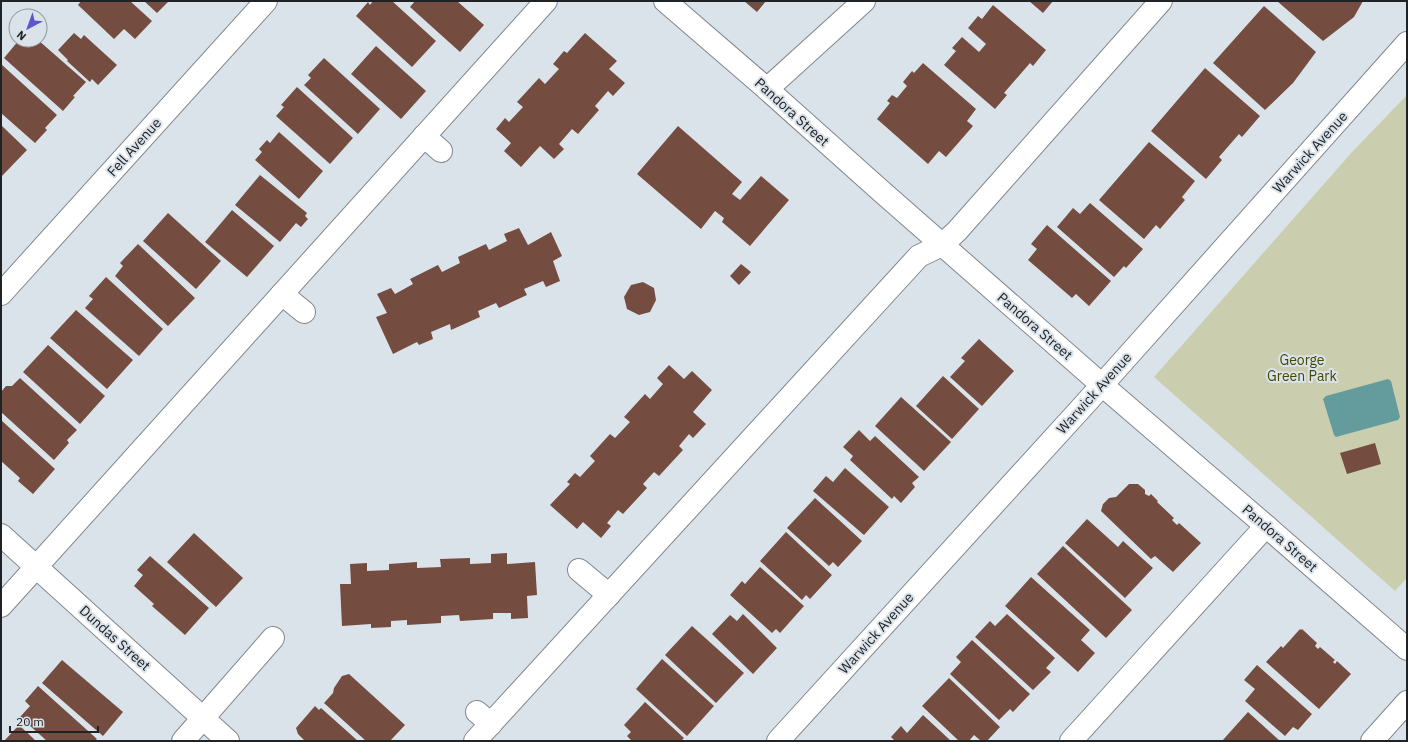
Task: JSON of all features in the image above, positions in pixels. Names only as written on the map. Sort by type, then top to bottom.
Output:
[{"type":"street","name":"Fell Avenue","points":[[1,294],[266,1]]},
{"type":"street","points":[[1,606],[546,1]]},
{"type":"street","name":"Pandora Street","points":[[665,1],[767,89],[1102,385],[1407,650]]},
{"type":"street","points":[[767,89],[864,1]]},
{"type":"street","points":[[476,741],[484,718],[609,595],[918,256],[942,245],[957,231],[1161,1]]},
{"type":"street","name":"Warwick Avenue","points":[[778,741],[1102,385],[1407,43]]},
{"type":"street","points":[[424,136],[441,151]]},
{"type":"street","points":[[282,294],[304,312]]},
{"type":"street","points":[[1071,741],[1266,526]]},
{"type":"street","name":"Dundas Street","points":[[1,535],[228,741]]},
{"type":"street","points":[[580,570],[609,595]]},
{"type":"street","points":[[183,741],[273,638]]},
{"type":"street","points":[[1372,741],[1407,702]]},
{"type":"green space","name":"George Green Park","points":[[1407,95],[1407,578],[1395,591],[1154,377],[1353,151]]},
{"type":"water","points":[[1388,379],[1391,381],[1400,417],[1398,420],[1336,437],[1334,435],[1323,399],[1326,396]]},
{"type":"building","points":[[81,1],[130,1],[152,21],[135,39],[124,29],[114,39],[78,5]]},
{"type":"building","points":[[144,1],[169,1],[157,13]]},
{"type":"building","points":[[373,1],[392,1],[436,41],[412,67],[356,16],[368,2],[370,5]]},
{"type":"building","points":[[415,1],[457,1],[484,25],[460,52],[410,7]]},
{"type":"building","points":[[744,1],[766,1],[757,12]]},
{"type":"building","points":[[1029,1],[1053,1],[1043,13]]},
{"type":"building","points":[[1277,1],[1363,1],[1354,17],[1323,41]]},
{"type":"building","points":[[993,5],[1046,50],[1033,66],[1030,63],[1004,93],[1007,95],[995,109],[944,65],[956,51],[952,48],[962,37],[979,52],[986,44],[968,28],[978,16],[982,19]]},
{"type":"building","points":[[1264,6],[1316,52],[1293,83],[1265,110],[1213,63]]},
{"type":"building","points":[[74,33],[81,39],[84,35],[117,65],[98,85],[92,79],[90,82],[67,61],[68,60],[58,50]]},
{"type":"building","points":[[585,33],[617,61],[609,69],[625,83],[613,96],[608,91],[595,106],[599,110],[578,134],[572,129],[559,144],[564,149],[554,159],[540,146],[521,167],[504,151],[511,143],[496,129],[505,118],[509,122],[523,107],[517,102],[539,78],[545,84],[559,69],[553,64],[564,51],[567,53]]},
{"type":"building","points":[[376,46],[426,91],[401,119],[351,74]]},
{"type":"building","points":[[12,48],[47,48],[86,82],[73,96],[75,97],[63,111],[4,58]]},
{"type":"building","points":[[324,58],[380,109],[358,134],[304,85],[311,78],[308,75]]},
{"type":"building","points":[[923,63],[976,109],[967,121],[973,126],[946,157],[939,151],[928,164],[877,119],[890,103],[887,101],[892,95],[897,98],[907,86],[903,82],[912,71],[914,73]]},
{"type":"building","points":[[1,64],[57,115],[45,128],[47,130],[35,143],[1,113]]},
{"type":"building","points":[[1205,68],[1260,116],[1242,137],[1239,134],[1219,157],[1222,160],[1206,179],[1151,131]]},
{"type":"building","points":[[297,87],[353,138],[330,164],[276,116],[284,107],[281,105]]},
{"type":"building","points":[[1,125],[27,150],[1,177]]},
{"type":"building","points":[[678,126],[742,182],[732,194],[740,200],[761,176],[789,200],[750,246],[722,222],[724,218],[715,211],[701,229],[637,174]]},
{"type":"building","points":[[279,132],[323,171],[299,199],[255,160],[262,152],[259,149],[267,140],[270,143]]},
{"type":"building","points":[[1149,142],[1195,181],[1182,197],[1185,200],[1160,229],[1156,225],[1144,239],[1099,200]]},
{"type":"building","points":[[260,175],[307,213],[305,216],[308,219],[301,227],[296,223],[280,242],[235,205]]},
{"type":"building","points":[[1090,203],[1143,249],[1126,268],[1124,266],[1114,277],[1057,227],[1073,208],[1080,214]]},
{"type":"building","points":[[232,210],[274,246],[247,277],[205,242]]},
{"type":"building","points":[[168,213],[221,261],[196,289],[143,241]]},
{"type":"building","points":[[1047,225],[1111,281],[1089,306],[1076,294],[1072,298],[1028,260],[1037,249],[1031,244]]},
{"type":"building","points":[[519,228],[528,245],[551,232],[562,256],[553,261],[560,281],[546,287],[543,281],[524,289],[527,295],[499,308],[496,303],[478,311],[480,317],[451,330],[450,324],[431,332],[433,339],[419,345],[417,342],[393,354],[376,317],[387,313],[377,294],[391,288],[395,294],[413,284],[410,279],[438,265],[442,272],[460,263],[458,257],[486,244],[489,250],[507,241],[504,234]]},
{"type":"building","points":[[138,244],[195,298],[168,326],[115,276],[123,266],[120,263]]},
{"type":"building","points":[[741,264],[751,272],[739,285],[730,276]]},
{"type":"building","points":[[106,277],[163,329],[139,356],[85,308],[93,299],[89,296]]},
{"type":"building","points":[[643,282],[654,288],[656,300],[650,312],[639,315],[627,309],[624,297],[631,285]]},
{"type":"building","points":[[76,310],[133,360],[107,389],[50,338]]},
{"type":"building","points":[[979,339],[1014,371],[982,406],[950,377],[965,361],[961,358]]},
{"type":"building","points":[[48,345],[105,396],[80,424],[23,372]]},
{"type":"building","points":[[669,365],[684,379],[692,371],[712,390],[693,412],[706,424],[693,438],[689,434],[679,446],[683,450],[659,476],[654,472],[643,484],[647,488],[623,514],[618,510],[607,523],[611,526],[601,538],[583,522],[577,529],[550,505],[570,484],[567,482],[575,473],[580,477],[595,461],[590,456],[610,434],[615,438],[630,422],[624,417],[645,394],[650,399],[663,384],[657,378]]},
{"type":"building","points":[[943,376],[979,409],[952,439],[916,406]]},
{"type":"building","points":[[20,378],[77,430],[67,440],[69,443],[54,460],[1,412],[1,392],[6,386],[12,386]]},
{"type":"building","points":[[901,397],[951,442],[924,471],[875,426]]},
{"type":"building","points":[[1,420],[55,469],[33,494],[18,481],[20,478],[1,461]]},
{"type":"building","points":[[859,430],[870,441],[875,436],[919,477],[912,483],[915,487],[901,503],[894,496],[892,499],[850,460],[853,456],[843,447]]},
{"type":"building","points":[[1375,443],[1381,464],[1347,474],[1340,453]]},
{"type":"building","points":[[845,468],[889,507],[864,535],[813,491],[826,476],[833,482]]},
{"type":"building","points":[[1129,484],[1138,484],[1145,490],[1145,494],[1149,496],[1151,494],[1158,501],[1157,502],[1174,518],[1172,520],[1177,525],[1179,523],[1201,543],[1173,572],[1155,556],[1151,559],[1101,511],[1103,504],[1109,498],[1116,497]]},
{"type":"building","points":[[815,498],[862,541],[838,567],[833,562],[829,566],[787,528]]},
{"type":"building","points":[[1087,519],[1118,547],[1123,541],[1153,568],[1125,598],[1065,543]]},
{"type":"building","points":[[786,532],[832,575],[810,599],[806,595],[802,600],[760,561]]},
{"type":"building","points":[[194,533],[243,578],[216,607],[167,562]]},
{"type":"building","points":[[1063,546],[1132,610],[1106,638],[1037,574]]},
{"type":"building","points":[[507,553],[507,564],[535,562],[537,595],[527,596],[528,618],[511,619],[511,613],[493,613],[493,619],[460,621],[459,615],[441,616],[441,623],[407,625],[407,620],[391,621],[391,627],[371,628],[371,624],[342,626],[340,584],[351,584],[350,564],[367,563],[367,571],[389,570],[389,564],[417,562],[417,568],[441,567],[440,559],[470,558],[470,564],[491,563],[491,554]]},
{"type":"building","points":[[150,556],[209,608],[185,635],[152,606],[154,604],[134,586],[143,575],[137,570]]},
{"type":"building","points":[[760,567],[804,606],[780,633],[776,629],[772,633],[730,595],[742,581],[745,584]]},
{"type":"building","points":[[1031,577],[1090,630],[1081,640],[1095,653],[1078,672],[1005,606]]},
{"type":"building","points":[[743,614],[777,648],[753,674],[712,634],[730,615],[737,621]]},
{"type":"building","points":[[1007,614],[1055,658],[1046,668],[1051,672],[1033,690],[975,637],[990,621],[995,626]]},
{"type":"building","points":[[692,626],[744,673],[716,703],[665,655]]},
{"type":"building","points":[[1300,629],[1302,629],[1317,643],[1315,646],[1318,649],[1320,647],[1335,660],[1333,662],[1335,664],[1337,661],[1351,674],[1319,709],[1266,662],[1281,646],[1283,648]]},
{"type":"building","points":[[972,640],[1030,694],[1013,712],[1010,709],[999,720],[950,674],[961,662],[956,657]]},
{"type":"building","points":[[662,659],[714,706],[687,736],[636,689]]},
{"type":"building","points":[[62,660],[123,712],[103,736],[42,683]]},
{"type":"building","points":[[1257,665],[1312,714],[1298,730],[1293,727],[1285,736],[1245,701],[1255,689],[1244,680]]},
{"type":"building","points":[[349,674],[405,725],[390,741],[366,741],[324,703],[333,693],[334,688],[342,676]]},
{"type":"building","points":[[949,678],[1000,727],[987,741],[981,741],[974,735],[969,741],[959,741],[922,706]]},
{"type":"building","points":[[38,686],[97,739],[95,741],[47,741],[20,717],[30,706],[25,701]]},
{"type":"building","points":[[645,702],[684,738],[681,741],[632,741],[627,736],[631,732],[624,725]]},
{"type":"building","points":[[315,706],[319,710],[321,708],[358,741],[305,741],[298,734],[296,728]]},
{"type":"building","points":[[1248,712],[1280,741],[1222,741]]},
{"type":"building","points":[[923,715],[951,741],[895,741],[891,737],[901,726],[907,733]]},
{"type":"building","points":[[19,725],[36,741],[4,741]]}]
